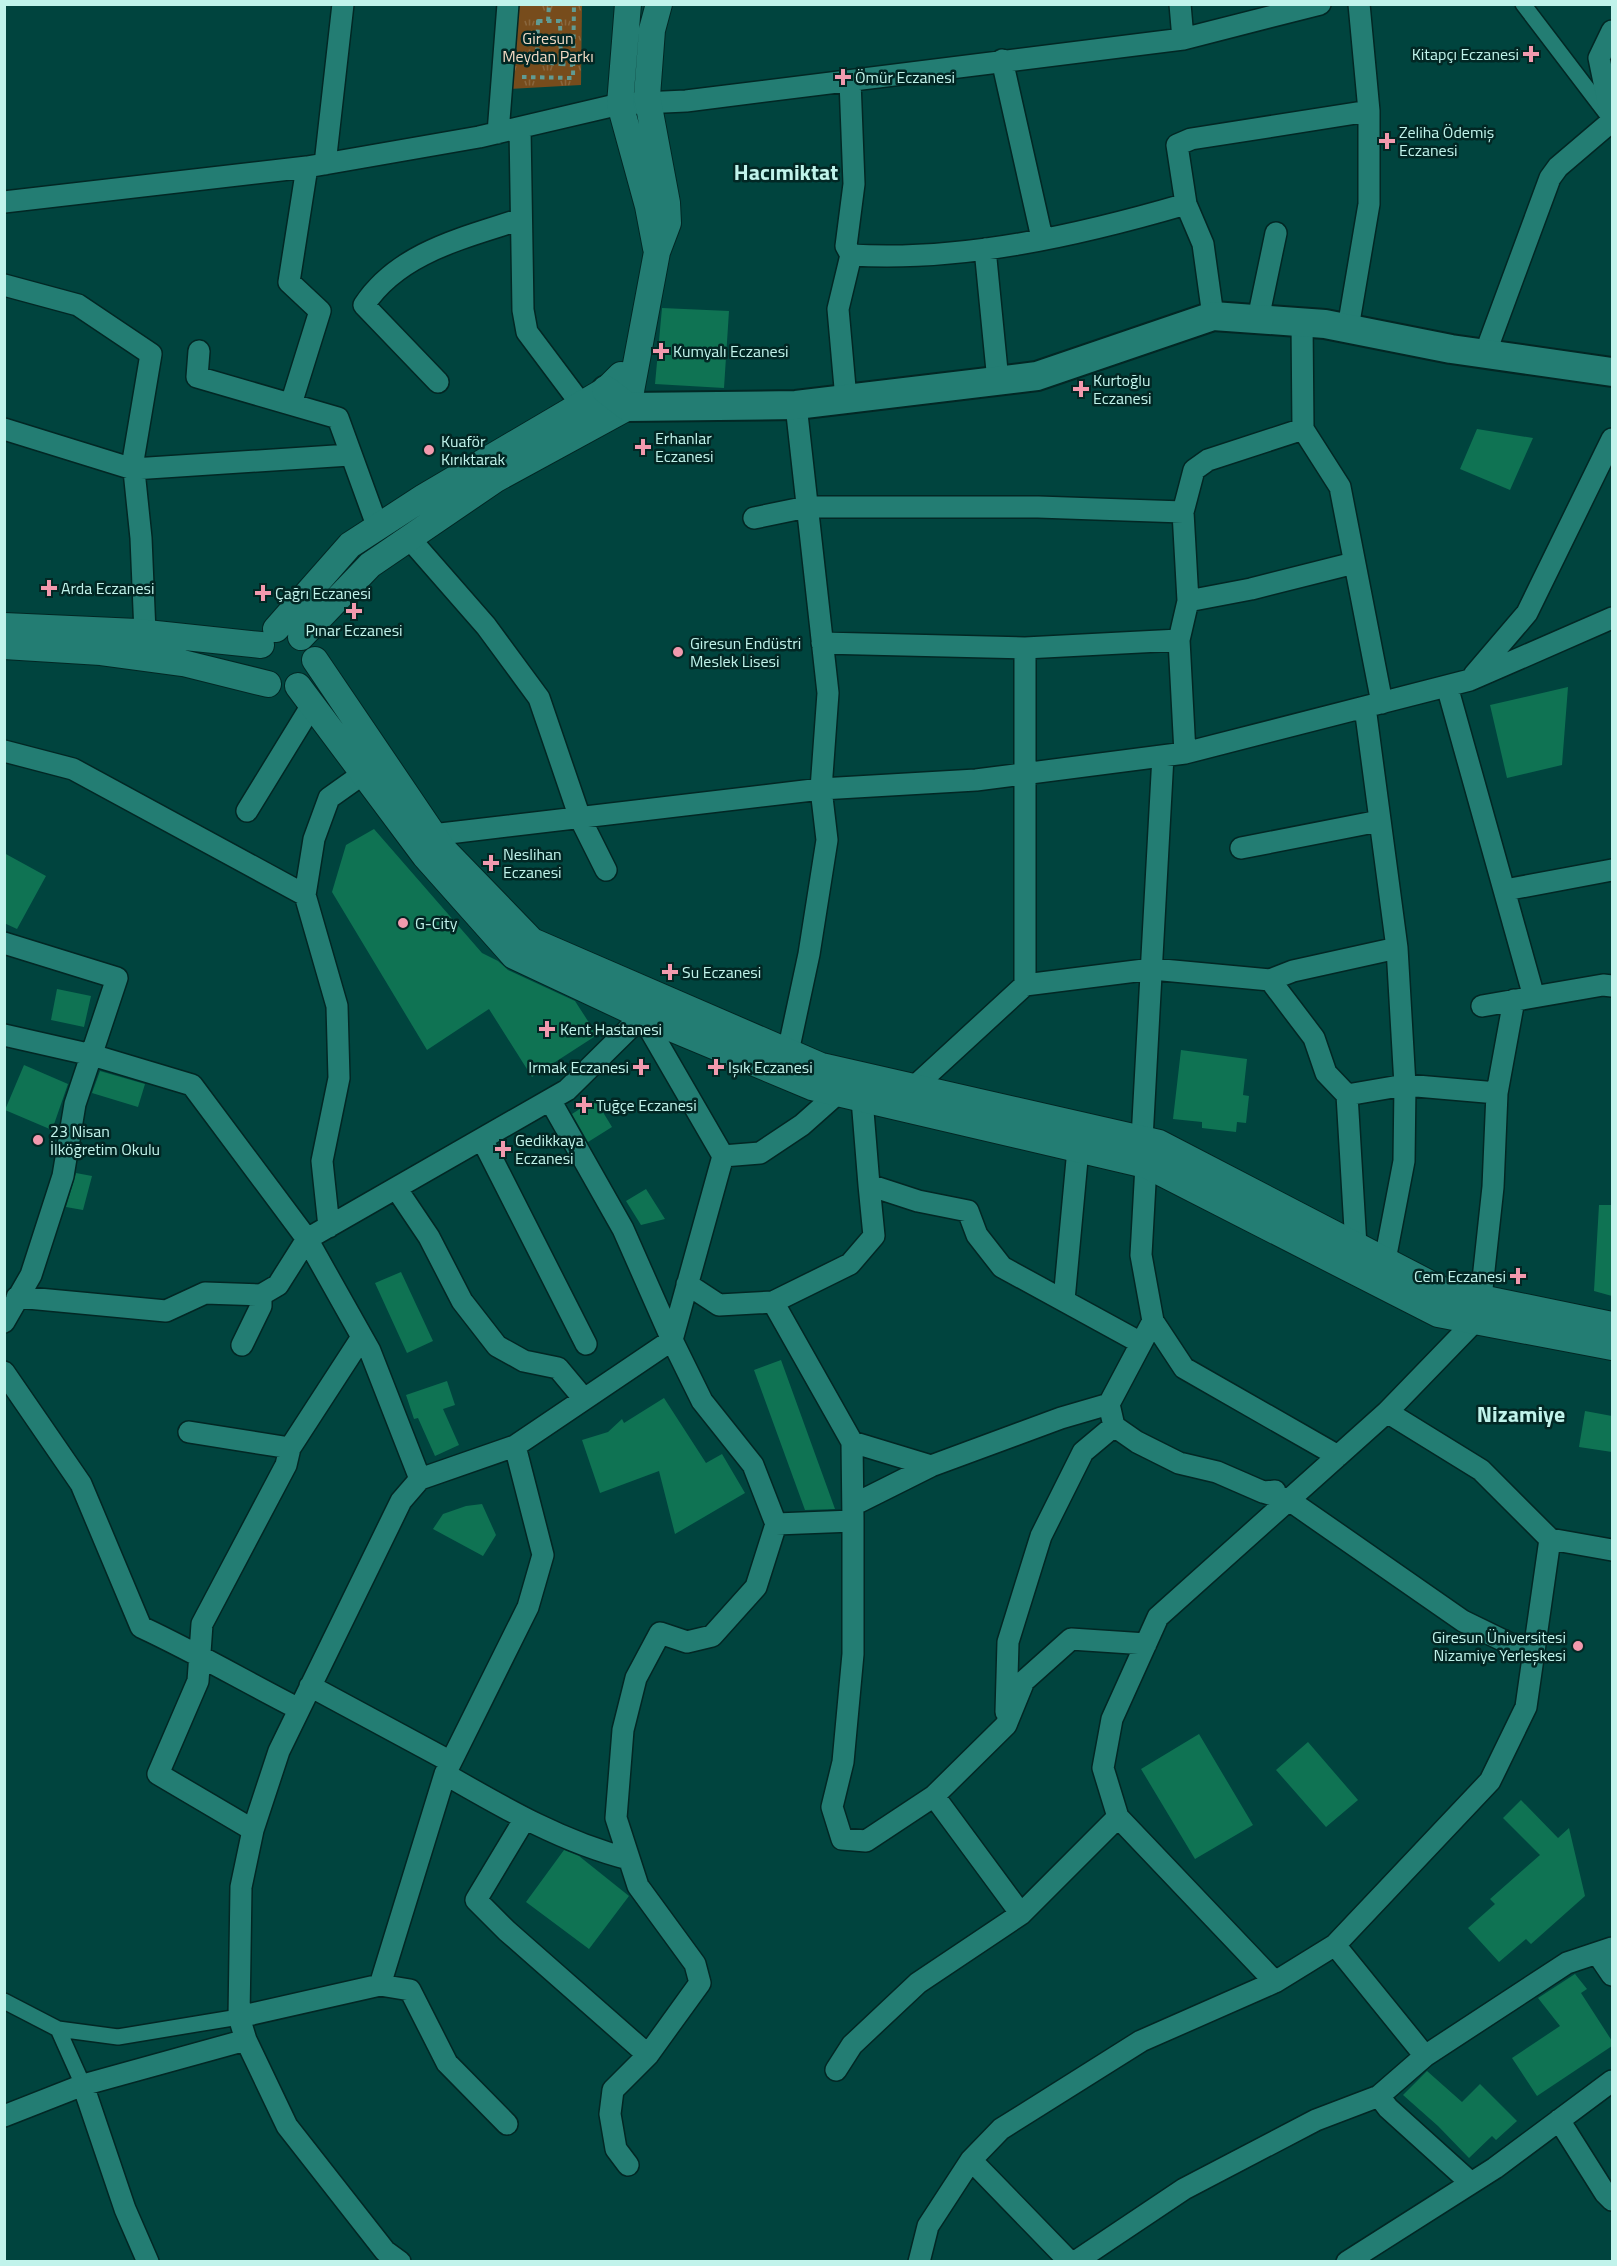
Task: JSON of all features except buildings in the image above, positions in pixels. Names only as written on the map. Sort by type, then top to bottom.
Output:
[{"type":"main road","points":[[606,390],[628,407],[796,405],[998,381],[1037,376],[1213,316],[1302,322],[1348,328],[1485,354],[1612,372]]},
{"type":"street","points":[[291,404],[320,311],[290,282],[316,166],[343,4]]},
{"type":"street","points":[[498,133],[508,4]]},
{"type":"street","points":[[628,4],[620,104],[648,206],[657,252]]},
{"type":"street","points":[[4,626],[301,637],[370,565],[496,479],[628,407],[657,252],[668,223],[667,202],[648,103],[649,59],[659,4]]},
{"type":"street","points":[[1180,4],[1183,39]]},
{"type":"street","points":[[4,201],[316,166],[498,133],[620,104],[850,81],[1002,60],[1183,39],[1320,4]]},
{"type":"street","points":[[1348,328],[1369,204],[1369,111],[1359,4]]},
{"type":"street","points":[[1523,4],[1612,121]]},
{"type":"street","points":[[1612,31],[1599,58],[1612,121]]},
{"type":"street","points":[[1002,60],[1042,238]]},
{"type":"street","points":[[846,399],[838,309],[851,255],[846,246],[854,184],[850,81]]},
{"type":"street","points":[[1213,316],[1203,244],[1186,204],[1177,145],[1191,139],[1369,111]]},
{"type":"street","points":[[1485,354],[1550,178],[1558,167],[1612,121]]},
{"type":"street","points":[[520,128],[523,310],[527,332],[581,404]]},
{"type":"street","points":[[851,255],[880,257],[986,249],[1120,223],[1186,204]]},
{"type":"street","points":[[438,382],[364,305],[375,289],[422,253],[521,219]]},
{"type":"street","points":[[1258,319],[1276,233]]},
{"type":"street","points":[[986,249],[998,381]]},
{"type":"street","points":[[4,285],[78,305],[152,354],[133,468],[141,538],[145,633]]},
{"type":"street","points":[[1302,322],[1303,429],[1340,487],[1354,563],[1374,705],[1379,821],[1396,948],[1405,1085],[1404,1161],[1385,1260]]},
{"type":"street","points":[[268,684],[256,666],[269,637],[351,545],[424,497],[606,390],[622,374],[640,350]]},
{"type":"street","points":[[199,351],[197,377],[338,418],[378,528]]},
{"type":"street","points":[[788,1052],[809,954],[826,840],[821,789],[828,693],[796,405]]},
{"type":"street","points":[[4,429],[133,468],[350,455]]},
{"type":"street","points":[[1185,753],[1179,639],[1188,601],[1183,512],[1194,470],[1208,460],[1303,429]]},
{"type":"street","points":[[1470,680],[1527,613],[1612,439]]},
{"type":"street","points":[[754,518],[807,507],[1038,507],[1183,512]]},
{"type":"street","points":[[409,538],[486,626],[538,698],[580,818],[606,870]]},
{"type":"street","points":[[1188,601],[1251,589],[1354,563]]},
{"type":"street","points":[[432,835],[821,789],[976,780],[1185,753],[1470,680],[1612,618]]},
{"type":"street","points":[[301,637],[373,768],[425,856],[514,956],[642,1016],[812,1087],[1146,1165],[1438,1314],[1479,1309],[1612,1325]]},
{"type":"street","points":[[822,643],[1025,648],[1179,639]]},
{"type":"street","points":[[4,646],[101,652],[183,663],[305,695],[532,941],[821,1066],[1160,1143],[1479,1309],[1612,1347]]},
{"type":"street","points":[[1024,985],[1025,648]]},
{"type":"street","points":[[247,811],[305,695],[315,660]]},
{"type":"street","points":[[1275,1983],[1118,1817],[1103,1768],[1112,1719],[1158,1617],[1387,1412],[1479,1309],[1493,1187],[1497,1093],[1525,998],[1504,890],[1447,686]]},
{"type":"street","points":[[4,751],[73,769],[304,895]]},
{"type":"street","points":[[1142,1139],[1163,756]]},
{"type":"street","points":[[329,1227],[322,1161],[339,1078],[337,1006],[304,895],[314,839],[329,798],[373,768]]},
{"type":"street","points":[[1241,848],[1379,821]]},
{"type":"street","points":[[1504,890],[1612,870]]},
{"type":"street","points":[[4,943],[117,978],[75,1104],[63,1176],[31,1275],[4,1322]]},
{"type":"street","points":[[913,1088],[1024,985],[1152,969],[1270,980],[1293,971],[1396,948]]},
{"type":"street","points":[[1270,980],[1314,1038],[1326,1073],[1347,1095],[1356,1246]]},
{"type":"street","points":[[1482,1006],[1603,985],[1612,986]]},
{"type":"street","points":[[17,1297],[166,1311],[205,1293],[261,1295],[278,1285],[307,1239],[567,1090],[642,1016]]},
{"type":"street","points":[[400,2262],[385,2251],[287,2126],[246,2040],[239,2017],[241,1887],[253,1830],[279,1751],[401,1501],[420,1479],[515,1446],[672,1340],[723,1156],[642,1016]]},
{"type":"street","points":[[4,1035],[92,1055],[192,1085],[307,1239],[362,1337],[420,1479]]},
{"type":"street","points":[[1347,1095],[1405,1085],[1497,1093]]},
{"type":"street","points":[[723,1156],[760,1152],[850,1096]]},
{"type":"street","points":[[687,1284],[719,1305],[773,1302],[850,1264],[874,1236],[868,1185],[850,1096]]},
{"type":"street","points":[[550,1100],[623,1229],[672,1340],[702,1401],[753,1465],[776,1524],[756,1587],[712,1636],[687,1642],[660,1633],[636,1678],[623,1730],[616,1818],[638,1886],[695,1964],[700,1983],[648,2055],[614,2090],[610,2114],[616,2149],[628,2165]]},
{"type":"street","points":[[482,1139],[586,1344]]},
{"type":"street","points":[[1064,1300],[1078,1149]]},
{"type":"street","points":[[1146,1165],[1141,1255],[1153,1321],[1184,1368],[1338,1456]]},
{"type":"street","points":[[868,1185],[918,1201],[968,1211],[977,1235],[1002,1267],[1141,1343]]},
{"type":"street","points":[[396,1188],[429,1237],[462,1301],[497,1346],[524,1361],[558,1368],[584,1399]]},
{"type":"street","points":[[242,1345],[261,1306],[261,1295]]},
{"type":"street","points":[[773,1302],[852,1442],[853,1654],[843,1762],[832,1807],[842,1839],[866,1841],[934,1796],[1006,1725],[1024,1681],[1071,1639],[1146,1644]]},
{"type":"street","points":[[1153,1321],[1109,1404],[1114,1426],[1137,1442],[1179,1463],[1217,1472],[1263,1492],[1296,1494],[1463,1621],[1533,1655]]},
{"type":"street","points":[[253,1830],[158,1774],[198,1681],[198,1654],[202,1624],[286,1465],[290,1448],[362,1337]]},
{"type":"street","points":[[4,1372],[81,1484],[141,1628],[198,1654],[218,1668],[299,1709]]},
{"type":"street","points":[[776,1524],[853,1513],[931,1466],[1061,1418],[1109,1404]]},
{"type":"street","points":[[1387,1412],[1480,1470],[1550,1539],[1612,1550]]},
{"type":"street","points":[[1006,1725],[1008,1642],[1041,1536],[1083,1452],[1114,1426]]},
{"type":"street","points":[[189,1432],[290,1448]]},
{"type":"street","points":[[852,1442],[931,1466]]},
{"type":"street","points":[[380,1985],[448,1768],[528,1607],[543,1555],[515,1446]]},
{"type":"street","points":[[919,2262],[928,2226],[971,2160],[1001,2128],[1141,2041],[1275,1983],[1335,1945],[1490,1781],[1526,1707],[1550,1539]]},
{"type":"street","points":[[310,1686],[448,1768],[524,1820],[596,1850],[629,1858]]},
{"type":"street","points":[[934,1796],[1021,1914]]},
{"type":"street","points":[[836,2070],[852,2045],[918,1983],[1021,1914],[1118,1817]]},
{"type":"street","points":[[524,1820],[476,1900],[507,1931],[648,2055]]},
{"type":"street","points":[[1335,1945],[1425,2056]]},
{"type":"street","points":[[971,2160],[1072,2262],[1184,2189],[1316,2120],[1379,2096],[1425,2056],[1567,1963],[1605,1951],[1612,1975]]},
{"type":"street","points":[[4,2001],[58,2029],[118,2037],[239,2017],[380,1985],[410,1990],[447,2062],[507,2124]]},
{"type":"street","points":[[58,2029],[83,2085],[125,2208],[148,2262]]},
{"type":"street","points":[[4,2116],[83,2085],[246,2040]]},
{"type":"street","points":[[1347,2262],[1471,2183],[1612,2081]]},
{"type":"street","points":[[1379,2096],[1388,2108],[1471,2183]]},
{"type":"street","points":[[1559,2120],[1605,2193],[1612,2200]]},
{"type":"path","points":[[548,21],[549,4]]},
{"type":"path","points":[[521,51],[517,77],[573,78],[574,4]]},
{"type":"path","points":[[537,62],[538,21],[560,21],[561,64]]},
{"type":"path","points":[[520,62],[573,65]]},
{"type":"green space","name":"Giresun Meydan Parkı","points":[[517,5],[582,5],[581,85],[509,89]]},
{"type":"place","name":"Kitapçı Eczanesi","points":[[1531,54]]},
{"type":"place","name":"Ömür Eczanesi","points":[[843,77]]},
{"type":"place","name":"Zeliha Ödemiş Eczanesi","points":[[1387,141]]},
{"type":"place","name":"Kumyalı Eczanesi","points":[[661,351]]},
{"type":"place","name":"Kurtoğlu Eczanesi","points":[[1081,389]]},
{"type":"place","name":"Erhanlar Eczanesi","points":[[643,447]]},
{"type":"place","name":"Kuaför Kırıktarak","points":[[429,450]]},
{"type":"place","name":"Arda Eczanesi","points":[[49,588]]},
{"type":"place","name":"Çağrı Eczanesi","points":[[263,593]]},
{"type":"place","name":"Pınar Eczanesi","points":[[354,611]]},
{"type":"place","name":"Giresun Endüstri Meslek Lisesi","points":[[678,652]]},
{"type":"place","name":"Neslihan Eczanesi","points":[[491,863]]},
{"type":"place","name":"G-City","points":[[403,923]]},
{"type":"place","name":"Su Eczanesi","points":[[670,972]]},
{"type":"place","name":"Kent Hastanesi","points":[[547,1029]]},
{"type":"place","name":"Irmak Eczanesi","points":[[641,1067]]},
{"type":"place","name":"Işık Eczanesi","points":[[716,1067]]},
{"type":"place","name":"Tuğçe Eczanesi","points":[[584,1105]]},
{"type":"place","name":"23 Nisan İlköğretim Okulu","points":[[38,1140]]},
{"type":"place","name":"Gedikkaya Eczanesi","points":[[503,1149]]},
{"type":"place","name":"Cem Eczanesi","points":[[1518,1276]]},
{"type":"place","name":"Giresun Üniversitesi Nizamiye Yerleşkesi","points":[[1578,1646]]},
{"type":"district","name":"Hacımiktat","points":[[786,172]]},
{"type":"district","name":"Nizamiye","points":[[1521,1414]]}]
